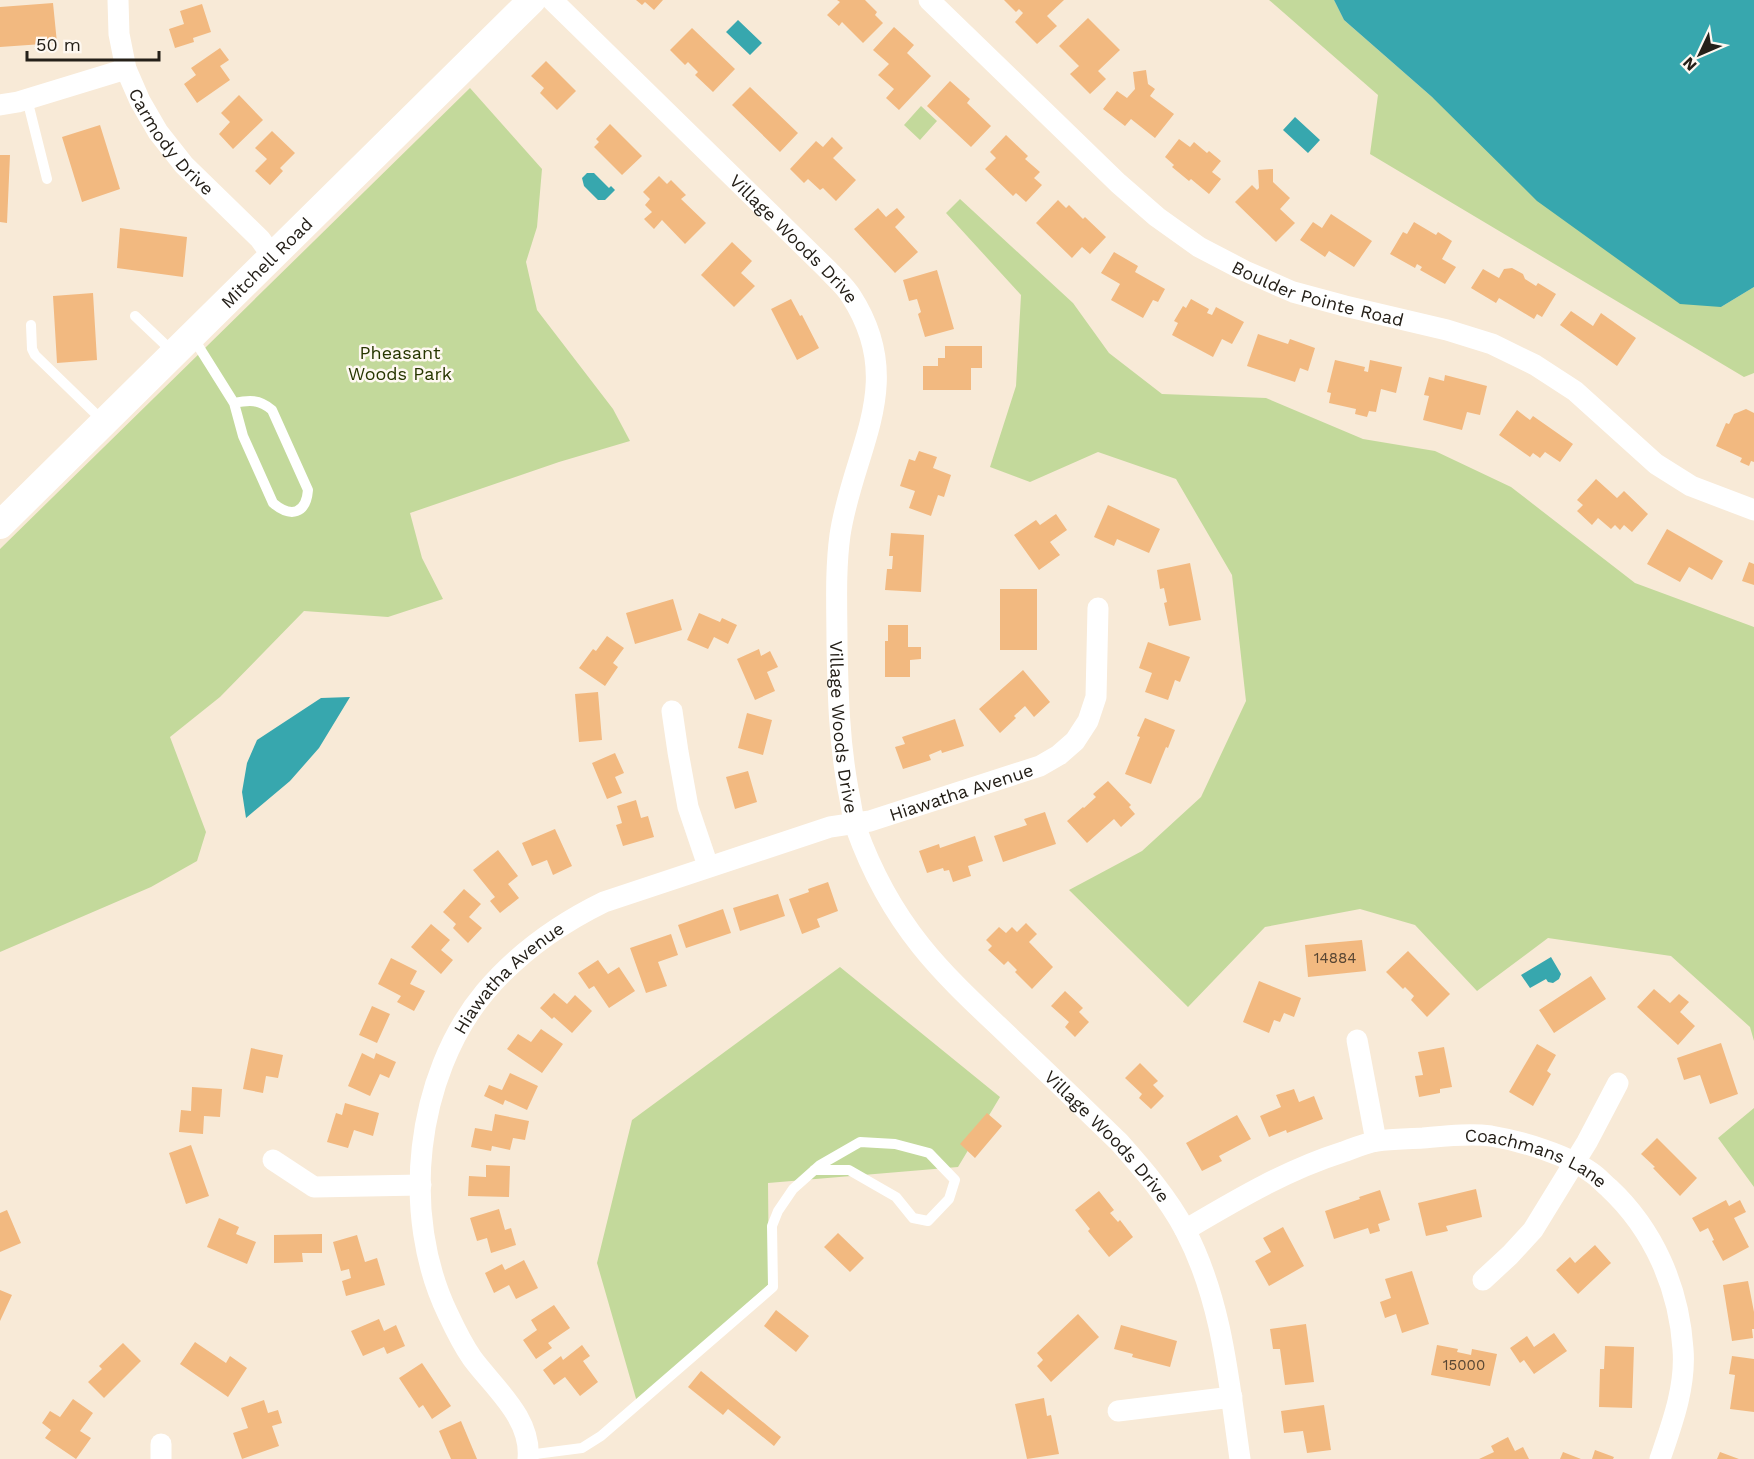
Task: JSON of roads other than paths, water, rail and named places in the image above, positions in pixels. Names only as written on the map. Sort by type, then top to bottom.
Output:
[{"type":"main road","name":"Mitchell Road","points":[[0,525],[532,0]]},
{"type":"street","name":"Carmody Drive","points":[[118,0],[119,34],[126,69],[140,101],[184,165],[260,239],[273,257]]},
{"type":"street","name":"Village Woods Drive","points":[[552,0],[828,270],[850,295],[866,324],[875,356],[877,389],[872,421],[840,533],[836,568],[838,719],[844,769],[855,824],[866,853],[890,901],[920,945],[955,985],[1119,1142],[1144,1170],[1185,1230],[1212,1298],[1222,1338],[1240,1459]]},
{"type":"street","name":"Boulder Pointe Road","points":[[929,0],[1118,183],[1156,217],[1199,247],[1245,272],[1293,292],[1447,330],[1492,344],[1535,365],[1575,391],[1656,464],[1691,486],[1754,510]]},
{"type":"street","points":[[0,105],[126,69]]},
{"type":"street","name":"Hiawatha Avenue","points":[[528,1457],[525,1434],[517,1415],[471,1357],[447,1313],[431,1269],[422,1220],[420,1173],[425,1123],[438,1077],[457,1032],[485,992],[513,963],[544,937],[578,915],[622,895],[708,866],[830,827],[870,822],[1040,766],[1059,755],[1075,741],[1088,721],[1096,697],[1098,608]]},
{"type":"street","points":[[672,711],[688,807],[708,866]]},
{"type":"street","points":[[1357,1040],[1376,1141]]},
{"type":"street","points":[[1483,1280],[1533,1230],[1587,1142],[1618,1083]]},
{"type":"street","name":"Coachmans Lane","points":[[1185,1230],[1297,1168],[1376,1141],[1489,1136],[1559,1155],[1592,1173],[1621,1200],[1647,1233],[1666,1268],[1677,1308],[1683,1350],[1681,1388],[1660,1459]]},
{"type":"street","points":[[273,1160],[314,1187],[421,1185]]},
{"type":"street","points":[[1118,1411],[1232,1397]]},
{"type":"lane","points":[[27,99],[46,179]]},
{"type":"lane","points":[[135,316],[183,344],[234,403],[243,436],[273,503],[281,510],[296,512],[307,500],[308,490],[272,410],[263,402],[247,400],[234,403]]},
{"type":"lane","points":[[31,325],[32,349],[35,355],[105,422]]},
{"type":"lane","points":[[528,1457],[582,1449],[773,1287],[772,1226],[778,1211],[794,1189],[814,1170],[820,1165],[860,1142],[895,1143],[929,1153],[955,1180],[949,1199],[928,1221],[913,1218],[896,1197],[849,1170],[814,1170]]},
{"type":"water","points":[[1334,0],[1754,0],[1754,287],[1721,307],[1680,304],[1537,201],[1432,97],[1344,20]]},
{"type":"water","points":[[738,20],[762,43],[750,55],[726,32]]},
{"type":"water","points":[[1295,117],[1320,140],[1308,153],[1283,130]]},
{"type":"water","points":[[587,173],[594,173],[609,188],[611,186],[615,190],[605,200],[598,200],[584,186],[582,178]]},
{"type":"water","points":[[350,697],[319,748],[290,781],[246,818],[242,792],[247,763],[257,740],[321,698]]},
{"type":"water","points":[[1551,957],[1561,974],[1559,979],[1553,983],[1546,979],[1530,988],[1521,975]]},
{"type":"park label","name":"Pheasant Woods Park","points":[[400,362]]}]
